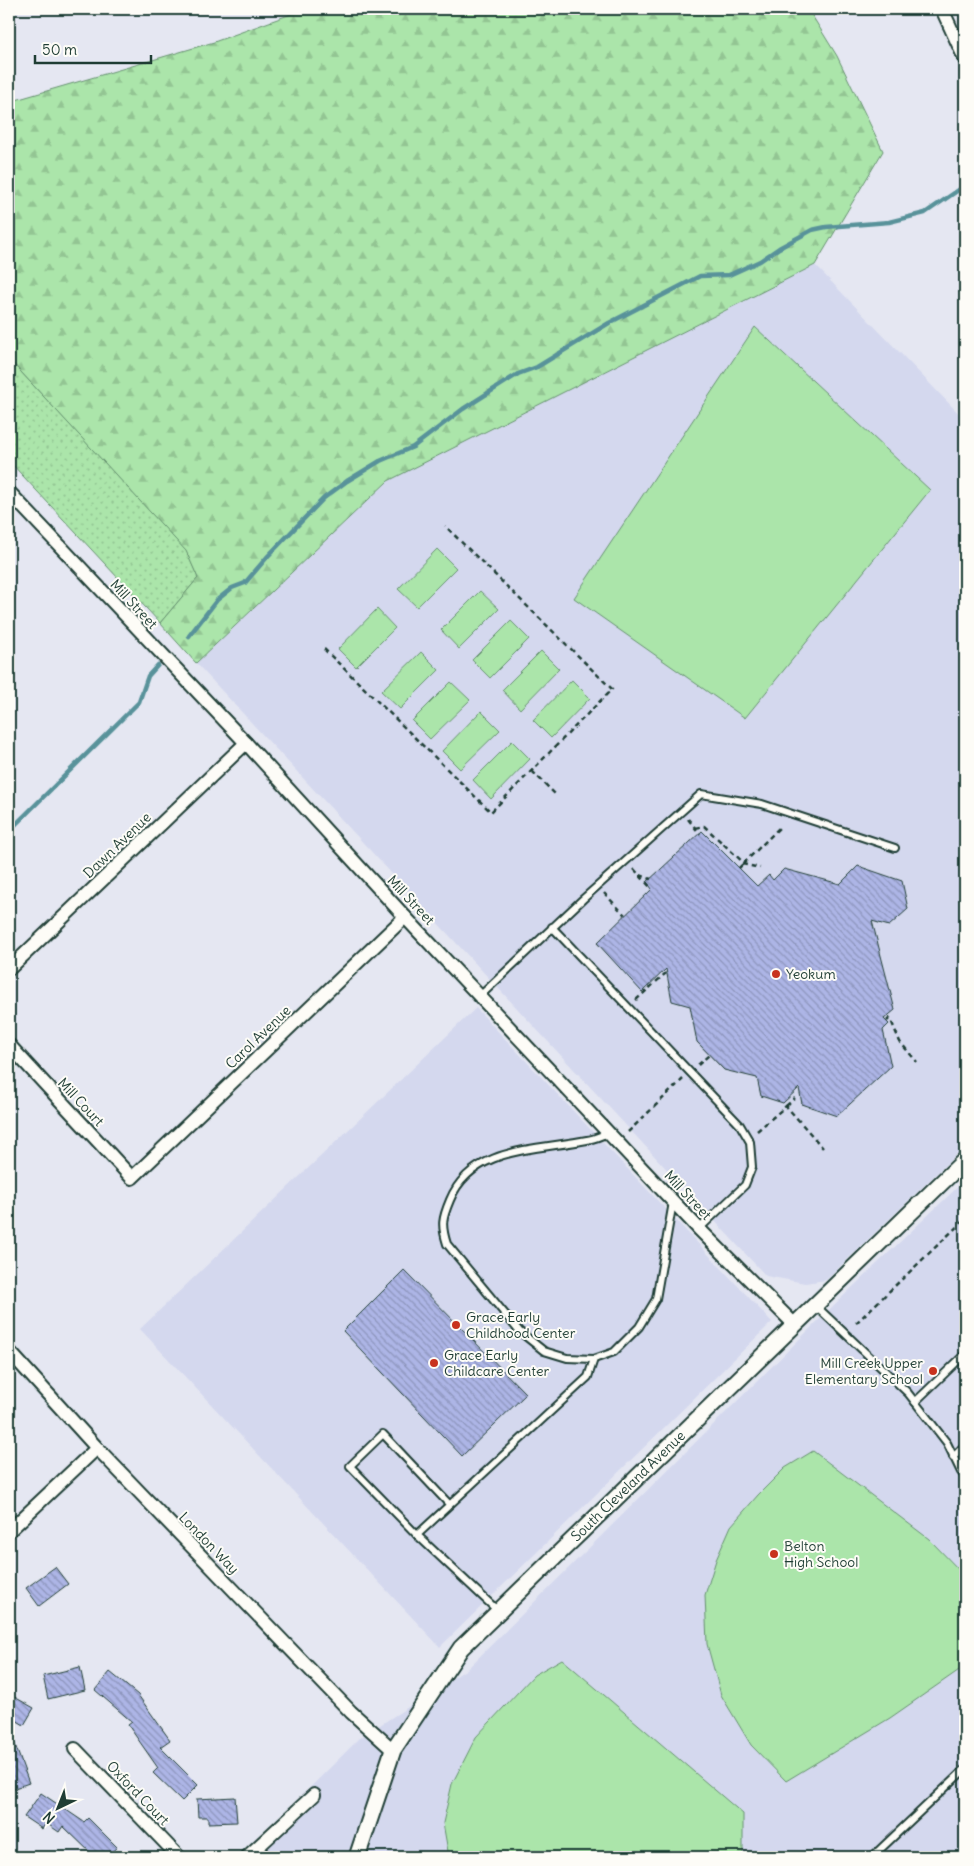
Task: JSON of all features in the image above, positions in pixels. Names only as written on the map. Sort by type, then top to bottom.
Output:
[{"type":"street","points":[[948,10],[965,59]]},
{"type":"street","name":"Mill Street","points":[[9,492],[699,1229],[794,1325]]},
{"type":"street","name":"Dawn Avenue","points":[[9,969],[246,743]]},
{"type":"street","name":"Carol Avenue","points":[[132,1178],[405,916]]},
{"type":"street","name":"Mill Court","points":[[9,1045],[132,1178]]},
{"type":"street","name":"South Cleveland Avenue","points":[[357,1857],[393,1750],[461,1648],[965,1160]]},
{"type":"street","name":"London Way","points":[[9,1351],[97,1448],[344,1704],[393,1750]]},
{"type":"street","points":[[9,1531],[97,1448]]},
{"type":"street","name":"Oxford Court","points":[[75,1749],[179,1857]]},
{"type":"street","points":[[247,1857],[314,1795]]},
{"type":"lane","points":[[480,995],[700,794],[762,804],[894,848]]},
{"type":"lane","points":[[552,928],[740,1126],[750,1142],[752,1167],[746,1184],[699,1229]]},
{"type":"lane","points":[[609,1133],[589,1140],[529,1149],[494,1158],[476,1168],[461,1180],[452,1195],[445,1211],[442,1227],[447,1244],[519,1331],[544,1351],[567,1358],[594,1359],[614,1352],[639,1327],[656,1299],[673,1201]]},
{"type":"lane","points":[[815,1305],[908,1393],[947,1443],[965,1477]]},
{"type":"lane","points":[[915,1402],[965,1354]]},
{"type":"lane","points":[[417,1535],[588,1377],[594,1359]]},
{"type":"lane","points":[[449,1504],[383,1434],[350,1466],[417,1535],[499,1612]]},
{"type":"lane","points":[[953,1456],[965,1445]]},
{"type":"lane","points":[[872,1857],[965,1769]]},
{"type":"path","points":[[324,649],[491,812],[532,771],[612,689],[445,526]]},
{"type":"path","points":[[532,771],[556,795]]},
{"type":"path","points":[[685,816],[700,834]]},
{"type":"path","points":[[695,828],[704,826],[743,863],[760,868]]},
{"type":"path","points":[[739,868],[780,827]]},
{"type":"path","points":[[631,866],[652,889]]},
{"type":"path","points":[[639,874],[651,879]]},
{"type":"path","points":[[604,893],[625,915]]},
{"type":"path","points":[[636,1000],[666,973]]},
{"type":"path","points":[[886,1022],[890,1018],[900,1042],[917,1062]]},
{"type":"path","points":[[697,1066],[709,1055]]},
{"type":"path","points":[[628,1132],[683,1079]]},
{"type":"path","points":[[758,1131],[794,1098]]},
{"type":"path","points":[[786,1106],[823,1148]]},
{"type":"path","points":[[856,1323],[965,1218]]},
{"type":"shaded area","points":[[815,265],[965,420],[965,1146],[826,1280],[805,1283],[766,1276],[196,663],[388,481]]},
{"type":"shaded area","name":"Grace Early Childhood Center","points":[[476,1008],[772,1322],[440,1647],[140,1329]]},
{"type":"shaded area","name":"Belton High School","points":[[965,1180],[965,1857],[240,1857],[360,1738],[467,1669],[835,1304]]},
{"type":"green space","points":[[300,9],[808,9],[837,56],[883,151],[815,265],[388,481],[196,663],[160,623],[198,578],[186,551],[9,359],[9,102],[214,42],[294,13]]},
{"type":"green space","points":[[755,327],[930,490],[745,718],[574,598]]},
{"type":"green space","points":[[9,359],[186,550],[198,578],[160,623],[9,461]]},
{"type":"green space","points":[[437,549],[456,568],[417,607],[398,589]]},
{"type":"green space","points":[[480,591],[499,609],[459,649],[441,630]]},
{"type":"green space","points":[[377,609],[395,628],[356,667],[338,649]]},
{"type":"green space","points":[[511,621],[529,639],[490,678],[472,660]]},
{"type":"green space","points":[[541,651],[559,669],[520,709],[502,690]]},
{"type":"green space","points":[[421,652],[439,670],[400,709],[381,691]]},
{"type":"green space","points":[[572,680],[590,698],[551,738],[533,720]]},
{"type":"green space","points":[[451,682],[470,700],[430,739],[412,721]]},
{"type":"green space","points":[[481,711],[500,730],[460,769],[442,751]]},
{"type":"green space","points":[[512,741],[530,759],[491,799],[473,780]]},
{"type":"green space","points":[[813,1451],[929,1539],[965,1576],[965,1666],[890,1718],[786,1781],[751,1745],[721,1695],[707,1644],[705,1595],[716,1560],[731,1526],[785,1468]]},
{"type":"green space","points":[[562,1659],[743,1814],[743,1856],[449,1857],[443,1823],[452,1784],[476,1737],[534,1675]]},
{"type":"building","name":"Yeokum","points":[[702,831],[757,886],[769,875],[773,880],[784,869],[840,884],[858,866],[902,881],[908,909],[889,926],[872,921],[895,1010],[884,1019],[889,1024],[883,1030],[891,1066],[837,1116],[802,1104],[799,1088],[783,1103],[761,1096],[757,1078],[724,1070],[697,1042],[690,1006],[672,1001],[666,969],[642,992],[597,943],[652,889],[647,882]]},
{"type":"building","name":"Grace Early Childcare Center","points":[[404,1270],[526,1394],[462,1456],[343,1331]]},
{"type":"building","points":[[55,1567],[68,1584],[39,1606],[26,1588]]},
{"type":"building","points":[[80,1667],[85,1690],[48,1699],[43,1676]]},
{"type":"building","points":[[110,1672],[138,1695],[170,1740],[160,1747],[198,1785],[182,1801],[153,1773],[158,1768],[128,1725],[132,1722],[95,1690]]},
{"type":"building","points":[[9,1694],[34,1708],[24,1725],[9,1716]]},
{"type":"building","points":[[9,1731],[29,1783],[9,1790]]},
{"type":"building","points":[[41,1793],[84,1822],[88,1818],[117,1847],[106,1857],[95,1857],[63,1826],[59,1832],[46,1823],[42,1829],[24,1817]]},
{"type":"building","points":[[235,1797],[237,1822],[208,1823],[208,1817],[198,1817],[197,1799]]},
{"type":"waterway","points":[[189,636],[217,600],[232,588],[245,583],[268,556],[324,498],[347,481],[380,461],[413,447],[463,409],[518,374],[537,367],[609,323],[700,276],[729,275],[760,261],[812,230],[826,227],[889,222],[925,213],[960,189],[965,188]]},
{"type":"waterway","points":[[9,831],[139,702],[148,676],[158,665]]},
{"type":"place","name":"Yeokum","points":[[776,974]]},
{"type":"place","name":"Grace Early Childhood Center","points":[[456,1325]]},
{"type":"place","name":"Grace Early Childcare Center","points":[[434,1363]]},
{"type":"place","name":"Mill Creek Upper Elementary School","points":[[933,1371]]},
{"type":"place","name":"Belton High School","points":[[774,1554]]}]
